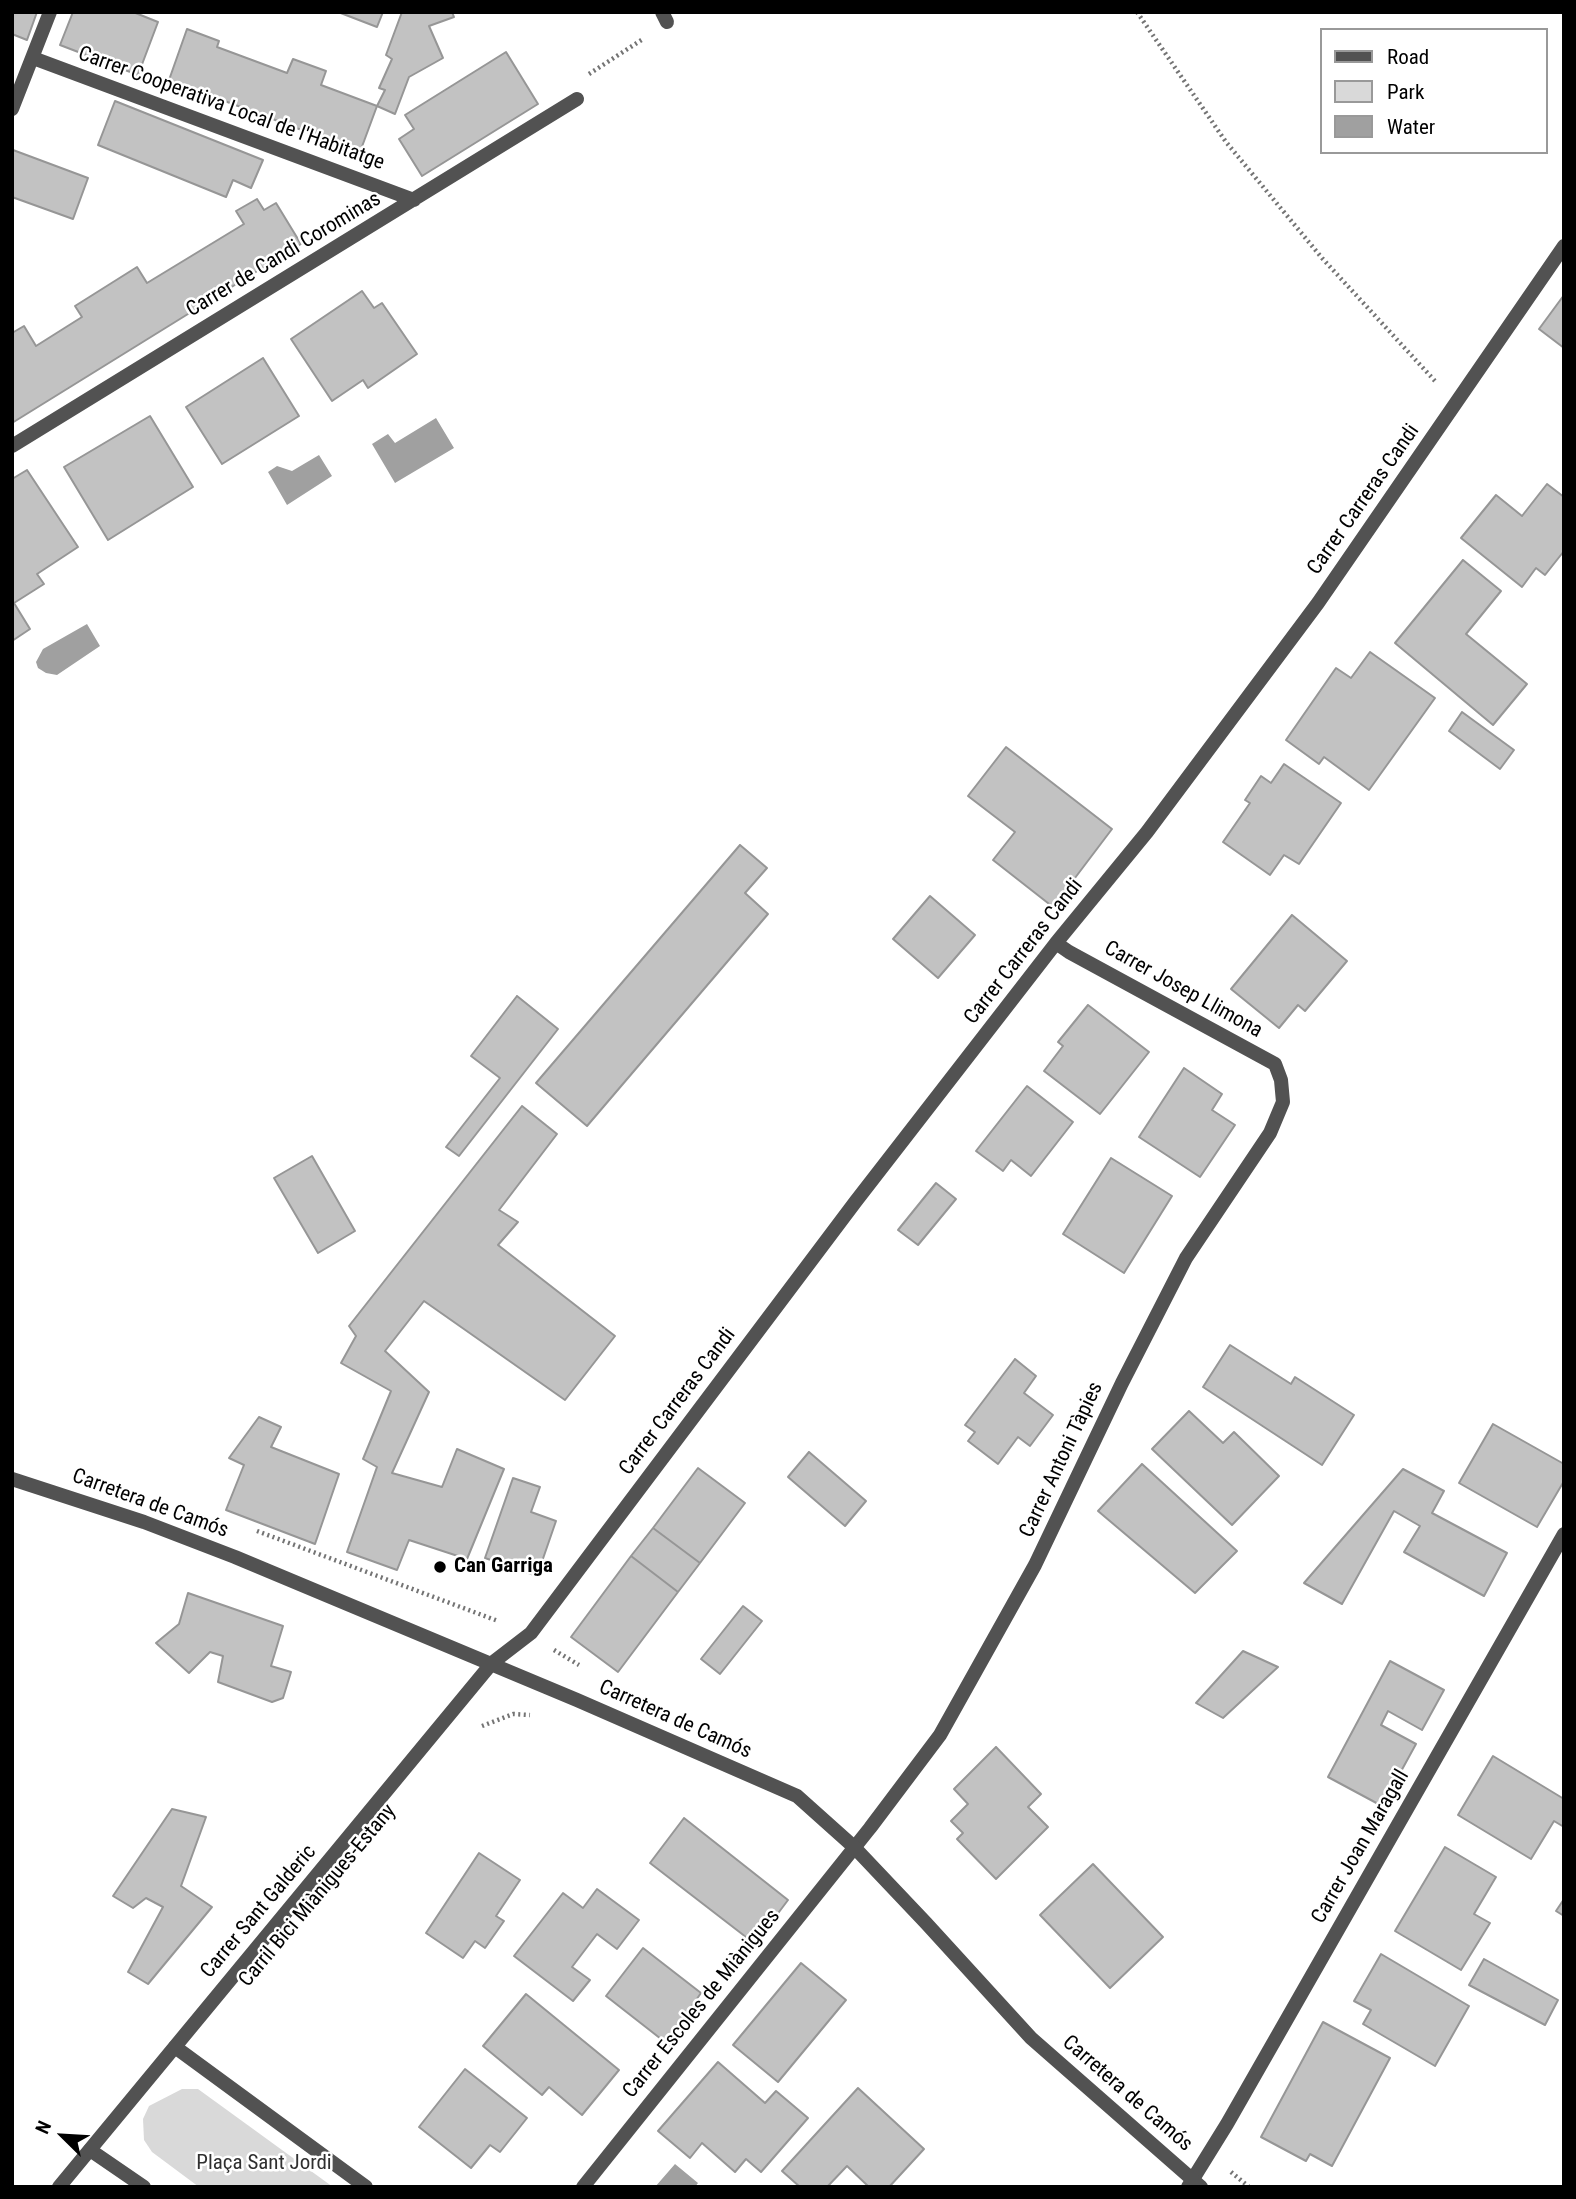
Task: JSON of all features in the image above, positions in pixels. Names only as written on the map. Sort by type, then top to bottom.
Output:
[{"type":"street","points":[[12,109],[50,12]]},
{"type":"street","name":"Carrer Cooperativa Local de l'Habitatge","points":[[33,58],[414,200]]},
{"type":"street","name":"Carrer de Candi Corominas","points":[[12,446],[577,99]]},
{"type":"street","name":"Carrer Carreras Candi","points":[[492,1664],[531,1633],[856,1201],[1056,943],[1147,832],[1318,603],[1564,246]]},
{"type":"street","name":"Carrer Josep Llimona","points":[[1056,943],[1275,1064],[1281,1080]]},
{"type":"street","name":"Carrer Antoni Tàpies","points":[[853,1847],[940,1735],[1035,1565],[1122,1383],[1186,1258],[1269,1133],[1283,1102],[1281,1080]]},
{"type":"street","name":"Carretera de Camós","points":[[12,1479],[144,1522],[559,1692],[797,1797],[853,1847],[1031,2038],[1194,2184]]},
{"type":"street","name":"Carrer Joan Maragall","points":[[1194,2184],[1564,1534]]},
{"type":"street","name":"Carrer Sant Galderic","points":[[59,2187],[492,1664]]},
{"type":"street","name":"Carrer Escoles de Miànigues","points":[[583,2187],[853,1847]]},
{"type":"street","points":[[175,2047],[366,2187]]},
{"type":"street","points":[[90,2150],[144,2187]]},
{"type":"path","points":[[1137,12],[1226,142],[1322,258],[1426,373],[1459,401]]},
{"type":"path","points":[[577,99],[581,79],[665,17]]},
{"type":"path","points":[[246,1527],[531,1633],[549,1641],[555,1652],[572,1662],[549,1716],[513,1714],[484,1724],[475,1734]]},
{"type":"green space","name":"Plaça Sant Jordi","points":[[182,2089],[198,2089],[333,2187],[199,2187],[152,2152],[144,2140],[143,2119],[149,2106]]},
{"type":"water","points":[[436,418],[454,448],[395,483],[372,444],[388,434],[395,443]]},
{"type":"water","points":[[319,455],[332,476],[287,505],[268,472],[277,466],[292,471]]},
{"type":"water","points":[[87,624],[100,646],[57,675],[38,668],[36,662],[43,649]]},
{"type":"water","points":[[675,2164],[698,2183],[695,2187],[655,2187]]},
{"type":"building","points":[[12,12],[37,12],[27,40],[12,34]]},
{"type":"building","points":[[73,12],[133,12],[158,22],[138,75],[60,45]]},
{"type":"building","points":[[338,12],[383,12],[377,27]]},
{"type":"building","points":[[402,12],[452,12],[454,17],[429,26],[443,58],[409,77],[395,114],[377,106],[385,90],[379,88],[392,59],[386,55]]},
{"type":"building","points":[[187,29],[219,41],[217,47],[287,73],[293,59],[326,71],[321,85],[377,106],[360,152],[169,80]]},
{"type":"building","points":[[506,52],[538,104],[422,176],[399,139],[414,129],[405,115]]},
{"type":"building","points":[[115,101],[263,160],[251,188],[233,180],[226,197],[98,145]]},
{"type":"building","points":[[13,150],[88,178],[73,219],[12,197]]},
{"type":"building","points":[[257,199],[264,210],[276,203],[301,244],[12,423],[12,333],[24,326],[36,346],[82,317],[75,306],[137,267],[147,283],[244,224],[236,211]]},
{"type":"building","points":[[362,291],[374,308],[382,303],[417,354],[368,388],[363,380],[332,401],[291,339]]},
{"type":"building","points":[[1564,295],[1564,348],[1539,329]]},
{"type":"building","points":[[263,358],[299,416],[222,464],[186,407]]},
{"type":"building","points":[[150,416],[193,487],[108,540],[64,467]]},
{"type":"building","points":[[27,470],[78,547],[37,574],[44,584],[14,603],[30,629],[12,641],[12,479]]},
{"type":"building","points":[[1547,484],[1564,497],[1564,551],[1545,575],[1536,568],[1522,587],[1461,538],[1496,495],[1522,516]]},
{"type":"building","points":[[1463,560],[1501,591],[1466,634],[1527,684],[1493,725],[1395,643]]},
{"type":"building","points":[[1370,652],[1435,698],[1369,790],[1324,757],[1319,764],[1286,740],[1336,668],[1351,678]]},
{"type":"building","points":[[1462,712],[1514,750],[1500,769],[1449,731]]},
{"type":"building","points":[[1006,747],[1112,829],[1053,907],[993,860],[1015,832],[968,796]]},
{"type":"building","points":[[1284,764],[1341,803],[1299,864],[1284,855],[1270,875],[1223,842],[1250,803],[1245,800],[1261,776],[1271,783]]},
{"type":"building","points":[[740,845],[767,868],[745,893],[768,914],[587,1126],[536,1083]]},
{"type":"building","points":[[930,896],[975,935],[938,978],[893,939]]},
{"type":"building","points":[[1292,915],[1347,961],[1305,1011],[1298,1005],[1279,1028],[1231,989]]},
{"type":"building","points":[[517,996],[558,1029],[459,1156],[446,1147],[500,1078],[471,1056]]},
{"type":"building","points":[[1088,1005],[1149,1052],[1100,1114],[1044,1071],[1063,1046],[1058,1042]]},
{"type":"building","points":[[1184,1068],[1222,1094],[1212,1110],[1235,1125],[1200,1177],[1139,1137]]},
{"type":"building","points":[[1027,1086],[1073,1122],[1031,1176],[1011,1160],[1003,1171],[976,1151]]},
{"type":"building","points":[[522,1106],[557,1134],[499,1210],[518,1222],[498,1245],[615,1336],[565,1400],[424,1301],[385,1351],[429,1392],[392,1473],[442,1487],[457,1449],[504,1469],[467,1559],[409,1540],[397,1570],[347,1552],[377,1467],[363,1459],[391,1391],[341,1363],[356,1336],[349,1326]]},
{"type":"building","points":[[312,1156],[355,1231],[318,1253],[274,1178]]},
{"type":"building","points":[[1111,1158],[1172,1196],[1124,1273],[1063,1234]]},
{"type":"building","points":[[936,1183],[956,1199],[918,1245],[898,1230]]},
{"type":"building","points":[[1230,1345],[1291,1384],[1295,1377],[1354,1415],[1322,1465],[1203,1387]]},
{"type":"building","points":[[1015,1359],[1036,1376],[1024,1393],[1053,1415],[1030,1446],[1018,1437],[998,1464],[968,1441],[975,1432],[965,1425]]},
{"type":"building","points":[[1189,1411],[1223,1443],[1234,1432],[1279,1476],[1232,1525],[1152,1449]]},
{"type":"building","points":[[259,1417],[281,1427],[271,1447],[339,1474],[315,1544],[226,1510],[244,1465],[229,1458]]},
{"type":"building","points":[[1493,1424],[1564,1464],[1564,1481],[1537,1527],[1459,1483]]},
{"type":"building","points":[[809,1452],[866,1501],[845,1526],[788,1477]]},
{"type":"building","points":[[1142,1464],[1237,1551],[1195,1593],[1098,1511]]},
{"type":"building","points":[[698,1468],[745,1503],[700,1563],[653,1528]]},
{"type":"building","points":[[1403,1469],[1444,1491],[1432,1513],[1507,1553],[1484,1596],[1404,1552],[1420,1526],[1394,1511],[1342,1604],[1304,1583]]},
{"type":"building","points":[[513,1478],[540,1487],[531,1512],[556,1521],[537,1576],[485,1558]]},
{"type":"building","points":[[653,1528],[700,1563],[678,1592],[631,1556]]},
{"type":"building","points":[[631,1556],[678,1592],[618,1672],[571,1637]]},
{"type":"building","points":[[188,1593],[283,1626],[271,1666],[291,1672],[283,1698],[272,1702],[218,1682],[223,1656],[210,1652],[189,1673],[156,1643],[179,1624]]},
{"type":"building","points":[[743,1606],[762,1621],[720,1674],[701,1659]]},
{"type":"building","points":[[1243,1651],[1278,1667],[1223,1718],[1196,1703]]},
{"type":"building","points":[[1390,1661],[1444,1690],[1422,1730],[1388,1711],[1381,1725],[1416,1744],[1382,1806],[1328,1777]]},
{"type":"building","points":[[996,1747],[1041,1794],[1028,1807],[1048,1827],[996,1879],[957,1839],[963,1833],[951,1821],[968,1804],[954,1789]]},
{"type":"building","points":[[1493,1756],[1564,1799],[1564,1827],[1554,1821],[1531,1859],[1458,1815]]},
{"type":"building","points":[[172,1809],[206,1817],[181,1886],[212,1907],[148,1984],[128,1972],[163,1907],[146,1898],[133,1908],[113,1896]]},
{"type":"building","points":[[684,1818],[788,1900],[755,1944],[650,1863]]},
{"type":"building","points":[[1445,1847],[1496,1877],[1474,1914],[1490,1923],[1461,1970],[1395,1931]]},
{"type":"building","points":[[479,1853],[520,1880],[496,1916],[504,1921],[485,1948],[475,1941],[463,1958],[426,1933]]},
{"type":"building","points":[[1093,1864],[1163,1937],[1110,1988],[1040,1915]]},
{"type":"building","points":[[597,1889],[639,1920],[617,1949],[597,1934],[572,1967],[590,1980],[573,2001],[514,1956],[563,1893],[583,1908]]},
{"type":"building","points":[[1564,1899],[1564,1916],[1556,1911]]},
{"type":"building","points":[[643,1948],[701,1993],[689,2010],[695,2015],[670,2046],[606,1996]]},
{"type":"building","points":[[1381,1954],[1469,2006],[1435,2066],[1363,2024],[1371,2010],[1354,2001]]},
{"type":"building","points":[[1484,1959],[1558,2000],[1545,2025],[1469,1985]]},
{"type":"building","points":[[801,1963],[846,2000],[778,2082],[733,2045]]},
{"type":"building","points":[[526,1994],[619,2070],[582,2115],[549,2087],[542,2095],[483,2046]]},
{"type":"building","points":[[1323,2022],[1390,2058],[1332,2166],[1310,2154],[1306,2161],[1261,2137]]},
{"type":"building","points":[[718,2062],[765,2103],[776,2091],[808,2118],[761,2172],[746,2159],[735,2172],[702,2143],[690,2158],[658,2131]]},
{"type":"building","points":[[465,2069],[527,2118],[500,2152],[490,2145],[471,2168],[419,2127]]},
{"type":"building","points":[[858,2088],[924,2149],[889,2187],[869,2187],[847,2166],[827,2187],[800,2187],[782,2171]]},
{"type":"place","name":"Can Garriga","points":[[440,1567]]}]
